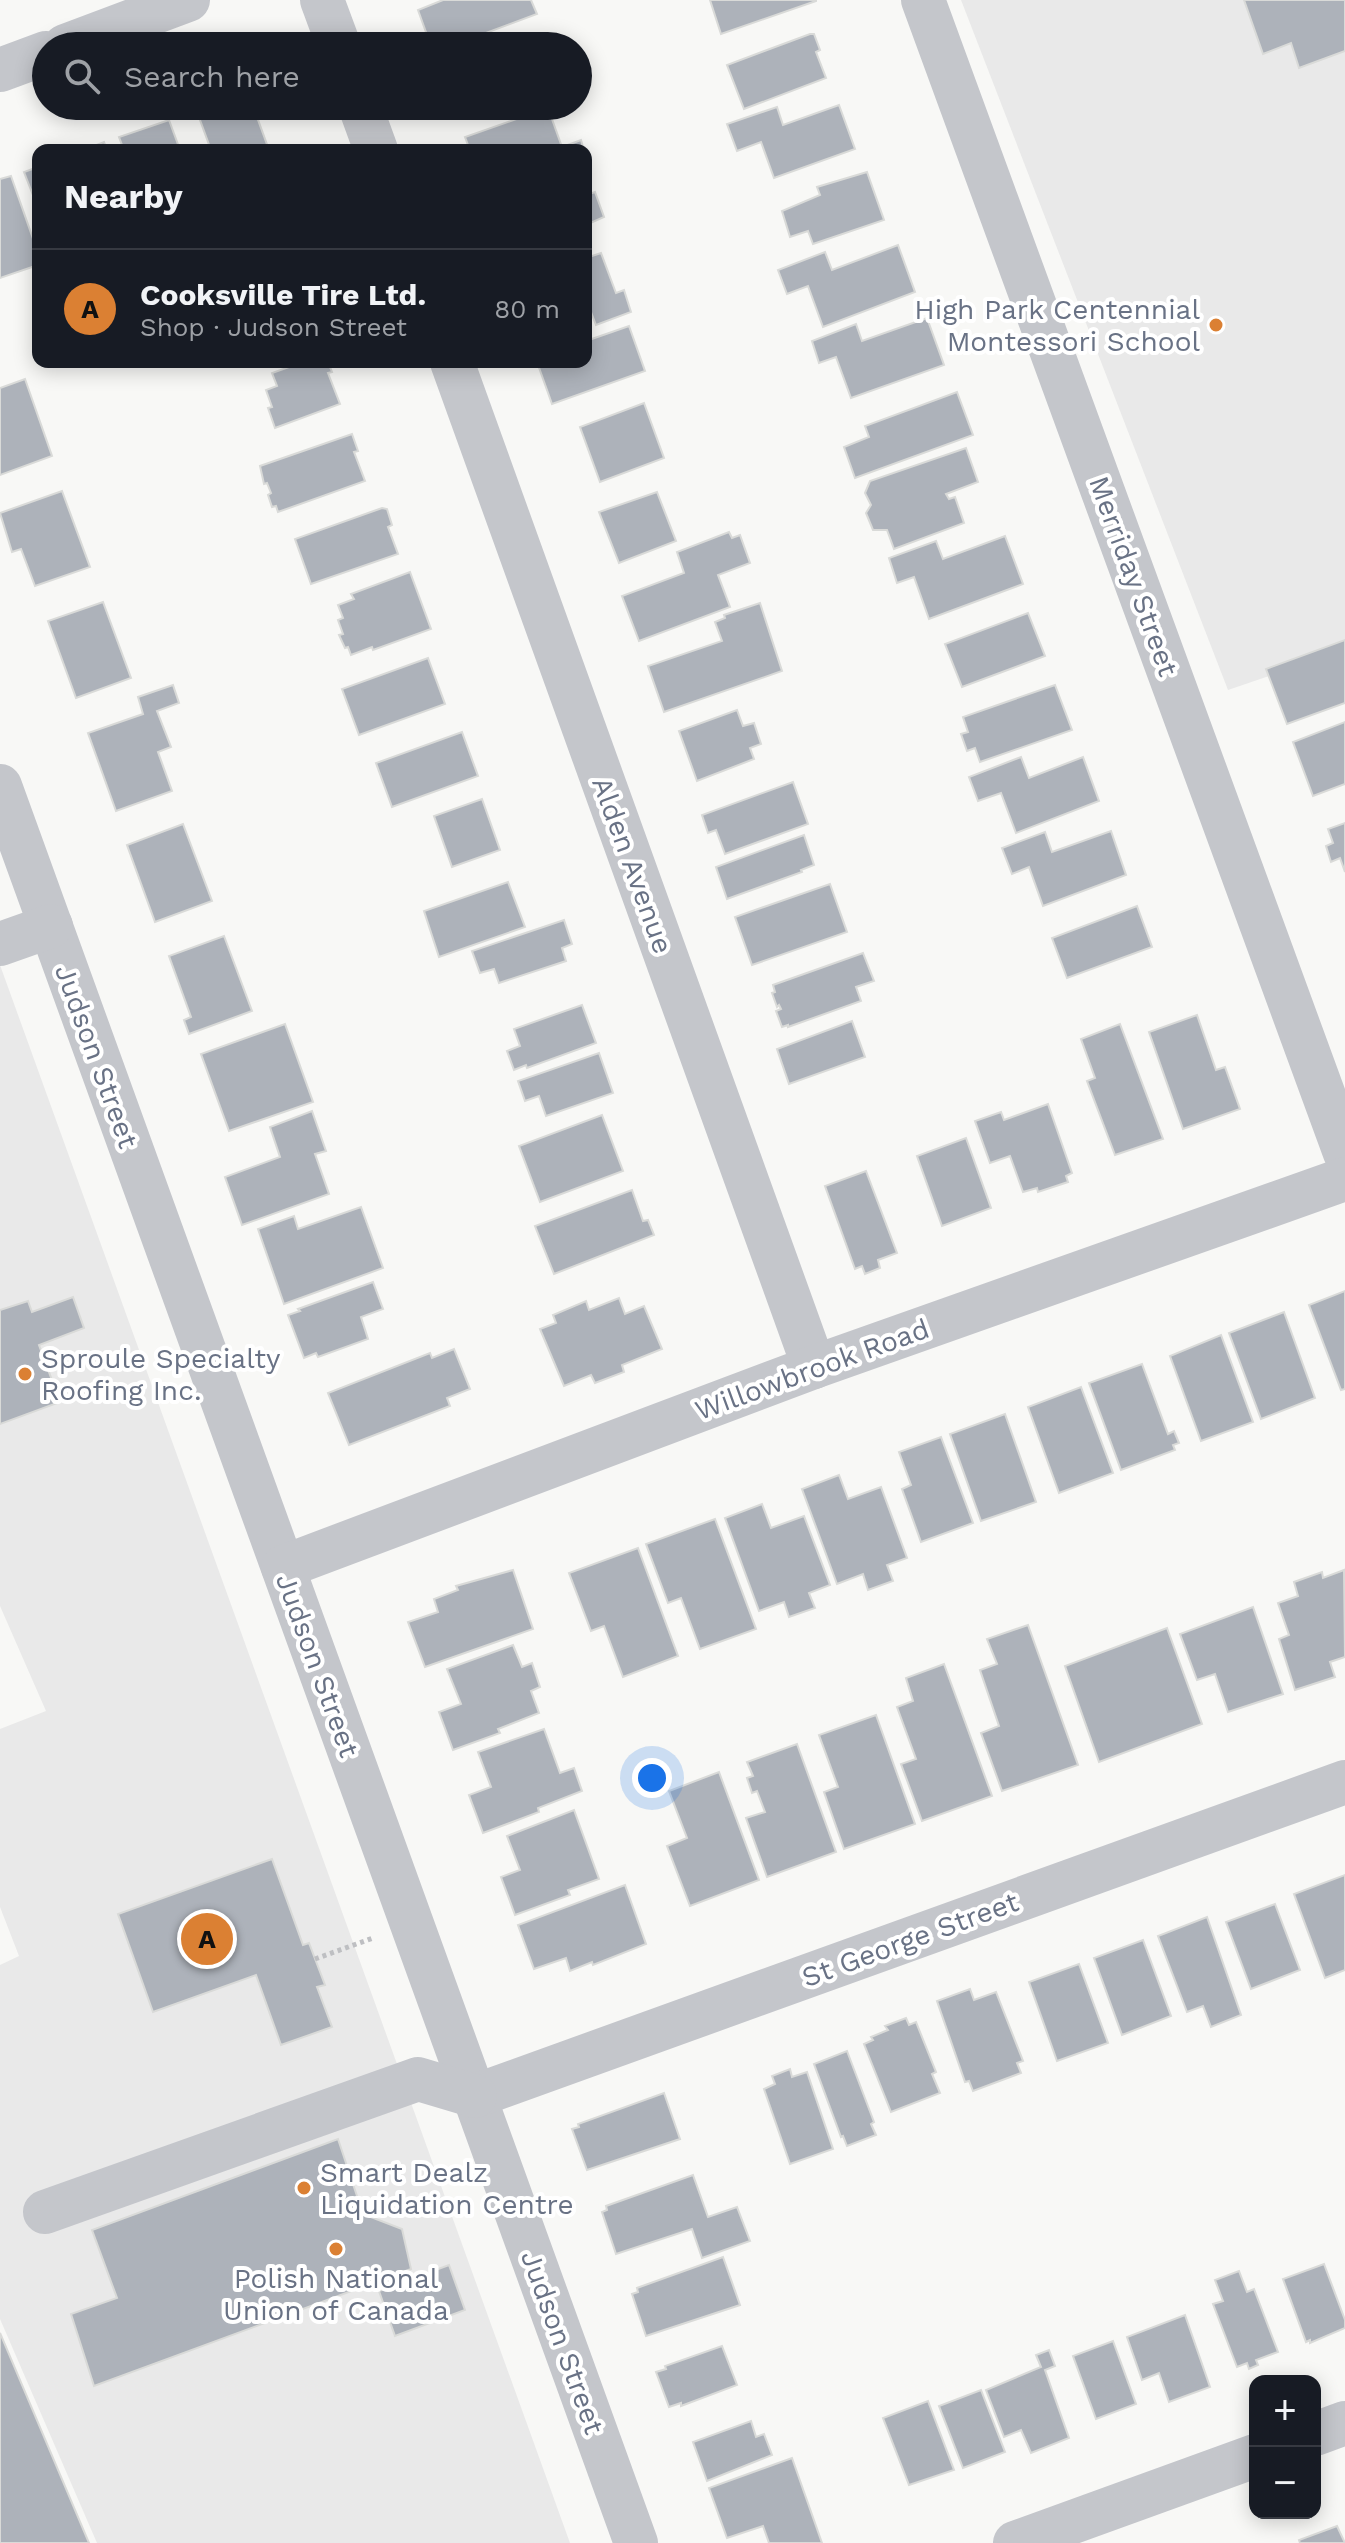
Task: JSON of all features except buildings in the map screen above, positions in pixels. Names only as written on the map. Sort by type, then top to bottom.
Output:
[{"type":"street","points":[[102,32],[188,0]]},
{"type":"street","points":[[322,0],[334,32]]},
{"type":"street","name":"Merriday Street","points":[[923,0],[1345,1153]]},
{"type":"street","points":[[0,70],[32,58]]},
{"type":"street","points":[[365,120],[374,144]]},
{"type":"street","name":"Alden Avenue","points":[[454,368],[814,1367]]},
{"type":"street","name":"Judson Street","points":[[0,786],[636,2543]]},
{"type":"street","points":[[0,944],[51,926]]},
{"type":"street","name":"Willowbrook Road","points":[[283,1567],[814,1367],[1345,1179]]},
{"type":"street","name":"St George Street","points":[[475,2096],[1345,1782]]},
{"type":"street","points":[[45,2212],[418,2079],[475,2096]]},
{"type":"street","points":[[1321,2432],[1345,2423]]},
{"type":"street","points":[[1015,2543],[1249,2458]]},
{"type":"path","points":[[315,1959],[412,1924]]},
{"type":"shaded area","name":"High Park Centennial Montessori School","points":[[961,0],[1345,0],[1345,650],[1228,690]]},
{"type":"shaded area","points":[[0,965],[570,2543],[97,2543],[0,2319],[0,1965],[19,1956],[0,1907],[0,1729],[46,1711],[0,1606]]},
{"type":"place","name":"High Park Centennial Montessori School","points":[[1216,325]]},
{"type":"place","name":"Sproule Specialty Roofing Inc.","points":[[25,1374]]},
{"type":"place","name":"Cooksville Tire Ltd.","points":[[207,1939]]},
{"type":"place","name":"Smart Dealz Liquidation Centre","points":[[304,2188]]},
{"type":"place","name":"Polish National Union of Canada","points":[[336,2249]]}]
